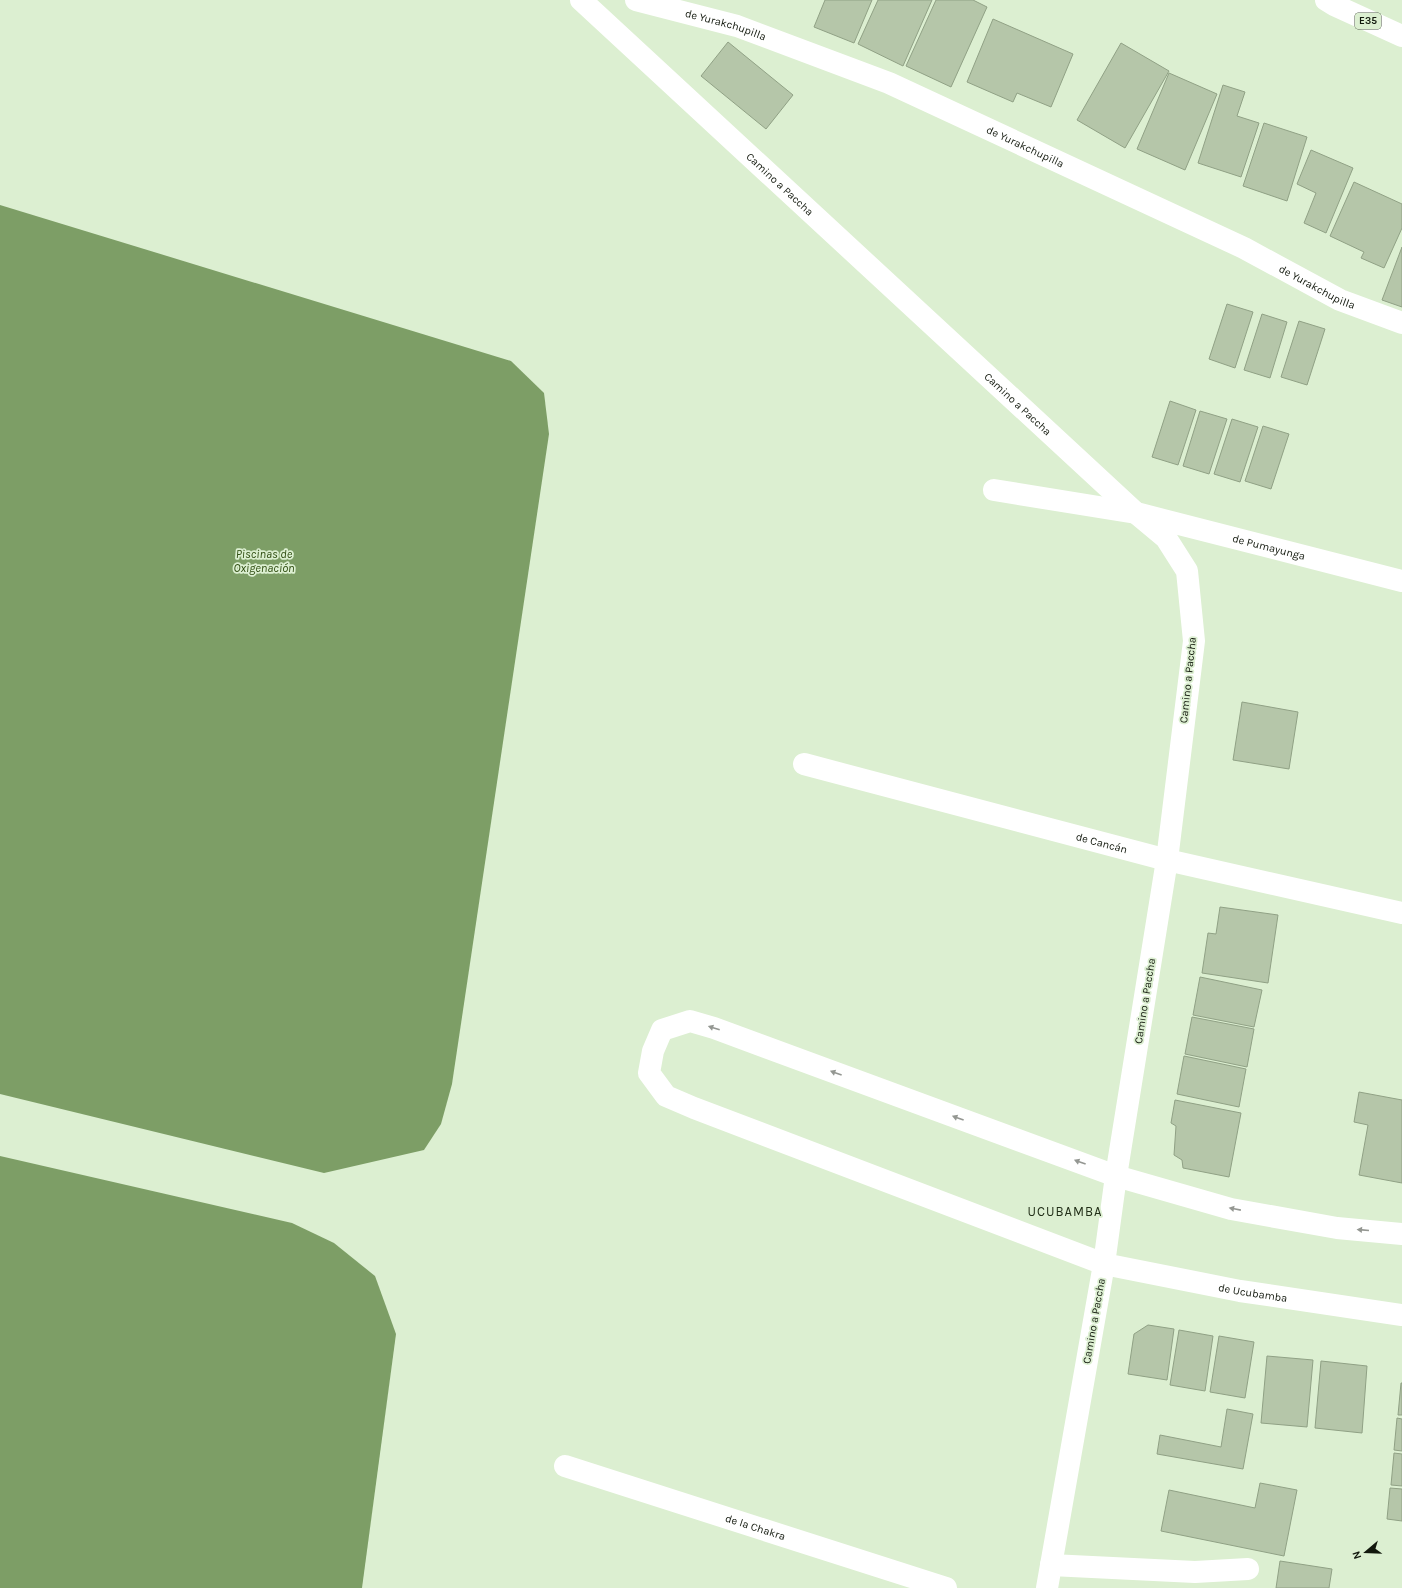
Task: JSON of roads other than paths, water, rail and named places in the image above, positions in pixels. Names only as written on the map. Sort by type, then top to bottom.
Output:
[{"type":"main road","name":"Camino a Paccha","points":[[581,0],[585,6],[1136,513],[1166,538],[1187,571],[1194,641],[1168,860],[1116,1176],[1104,1264],[1047,1588]]},
{"type":"main road","name":"de Yurakchupilla","points":[[636,0],[737,26],[889,83],[1244,248],[1340,300],[1402,323]]},
{"type":"main road","name":"E35","points":[[1326,2],[1402,36]]},
{"type":"main road","name":"de Pumayunga","points":[[994,490],[1136,513],[1402,581]]},
{"type":"main road","name":"de Cancán","points":[[804,764],[1168,860],[1402,913]]},
{"type":"main road","name":"de Ucubamba","points":[[1402,1234],[1338,1228],[1231,1209],[1116,1176],[714,1028],[690,1021],[662,1030],[653,1051],[649,1073],[666,1096],[1104,1264],[1240,1291],[1402,1315]]},
{"type":"main road","name":"de la Chakra","points":[[565,1466],[946,1588]]},
{"type":"main road","points":[[1051,1565],[1195,1572],[1248,1569]]},
{"type":"water","name":"Piscinas de Oxigenación","points":[[0,205],[511,361],[544,393],[549,434],[452,1084],[441,1124],[424,1150],[324,1173],[0,1094]]},
{"type":"water","points":[[0,1156],[292,1223],[334,1243],[375,1276],[396,1334],[362,1588],[0,1588]]},
{"type":"district","name":"UCUBAMBA","points":[[1065,1211]]}]
